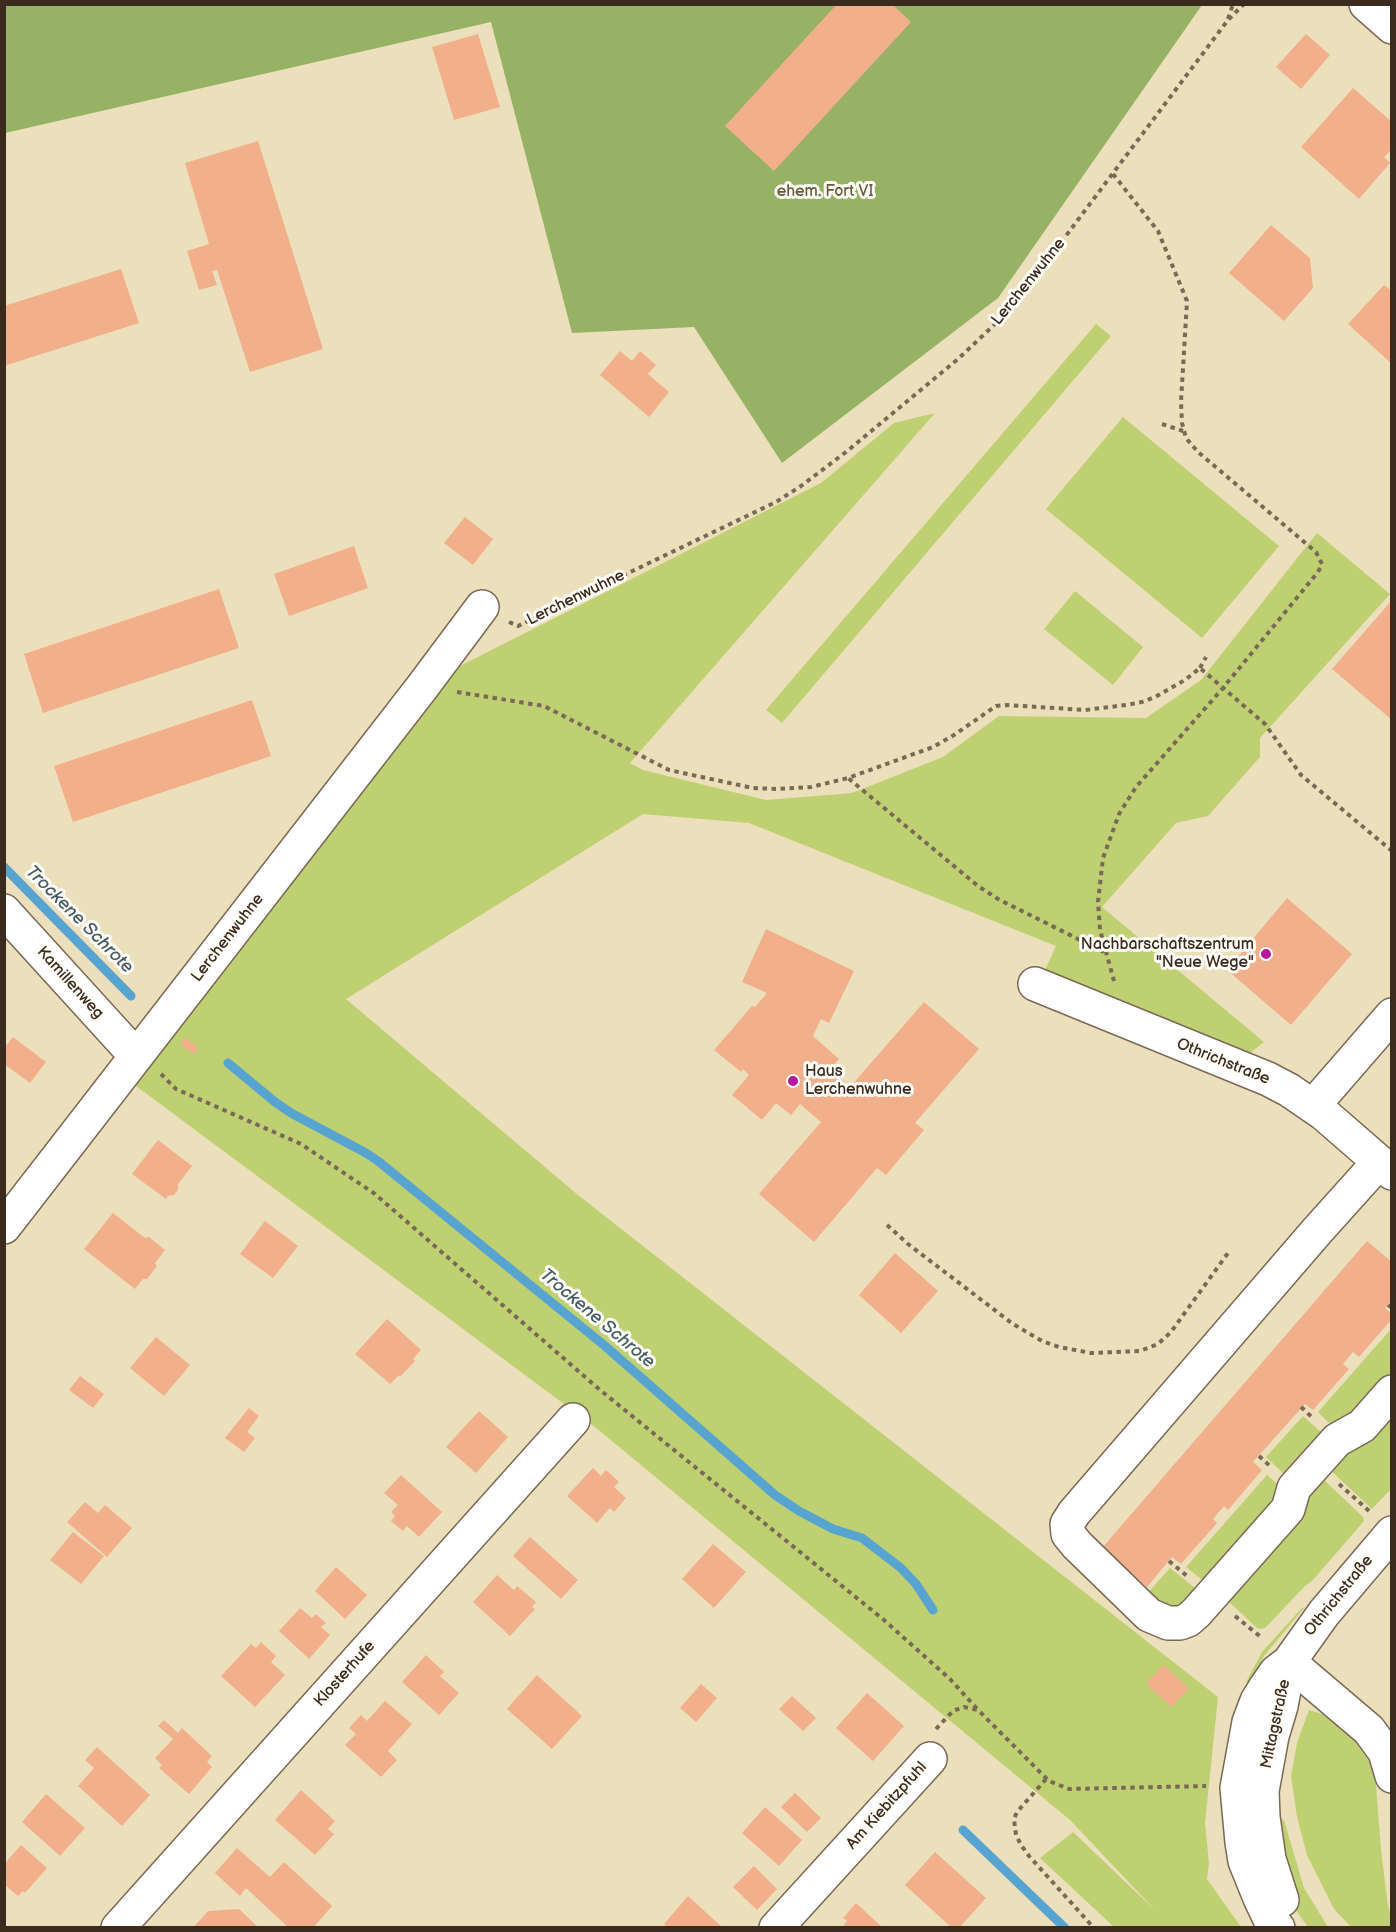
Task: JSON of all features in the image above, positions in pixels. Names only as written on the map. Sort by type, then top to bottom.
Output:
[{"type":"street","points":[[1366,4],[1392,27]]},
{"type":"street","name":"Lerchenwuhne","points":[[4,1227],[482,608]]},
{"type":"street","name":"Kamillenweg","points":[[4,911],[136,1056]]},
{"type":"street","name":"Othrichstraße","points":[[1035,984],[1268,1079],[1289,1090],[1313,1106],[1385,1168]]},
{"type":"street","points":[[1313,1106],[1392,1015]]},
{"type":"street","points":[[1385,1168],[1317,1231],[1074,1514],[1067,1524],[1068,1534],[1149,1615],[1168,1623],[1188,1620],[1288,1509],[1294,1488],[1337,1440],[1362,1426],[1392,1392]]},
{"type":"street","name":"Klosterhufe","points":[[117,1928],[573,1420]]},
{"type":"street","name":"Othrichstraße","points":[[1289,1662],[1324,1613],[1392,1533]]},
{"type":"street","points":[[1289,1662],[1369,1730],[1385,1752],[1392,1776]]},
{"type":"street","name":"Mittagstraße","points":[[1278,1928],[1269,1917],[1245,1861],[1239,1820],[1238,1788],[1249,1722],[1257,1701],[1276,1672],[1289,1662]]},
{"type":"street","name":"Mittagstraße","points":[[1289,1662],[1262,1791],[1269,1859],[1293,1928]]},
{"type":"street","name":"Am Kiebitzpfuhl","points":[[776,1928],[930,1759]]},
{"type":"path","name":"Lerchenwuhne","points":[[1228,20],[1233,4]]},
{"type":"path","name":"Lerchenwuhne","points":[[482,608],[518,626],[776,502],[846,452],[958,359],[1011,309],[1228,20],[1244,4]]},
{"type":"path","points":[[1113,174],[1158,231],[1187,301],[1181,402],[1184,431],[1192,447],[1316,552],[1322,562],[1318,572],[1223,688],[1136,787],[1114,825],[1103,858],[1099,915],[1105,952],[1127,1022]]},
{"type":"path","points":[[1162,424],[1184,431]]},
{"type":"path","points":[[423,686],[544,706],[669,770],[753,788],[776,789],[811,787],[848,778],[933,747],[999,705],[1085,710],[1142,702],[1185,680],[1200,668],[1206,657]]},
{"type":"path","points":[[1200,668],[1265,724],[1300,775],[1392,851]]},
{"type":"path","points":[[848,778],[974,882],[998,899],[1105,952]]},
{"type":"path","points":[[136,1056],[152,1066],[176,1089],[301,1144],[375,1194],[600,1390],[884,1620],[950,1679],[1046,1779],[1062,1787],[1081,1790],[1182,1785]]},
{"type":"path","points":[[887,1225],[968,1291],[1028,1334],[1059,1347],[1091,1353],[1140,1351],[1158,1344],[1171,1332],[1228,1253]]},
{"type":"path","points":[[1332,1478],[1355,1499]]},
{"type":"path","points":[[1242,1621],[1262,1638]]},
{"type":"path","name":"Am Kiebitzpfuhl","points":[[930,1759],[937,1726],[953,1711],[964,1707],[978,1710]]},
{"type":"path","points":[[1046,1779],[1017,1812],[1014,1820],[1016,1835],[1029,1856],[1094,1928]]},
{"type":"green space","name":"ehem. Fort VI","points":[[4,5],[1202,5],[998,298],[782,463],[694,327],[572,333],[491,22],[5,133]]},
{"type":"green space","points":[[1096,324],[1111,336],[782,723],[766,710]]},
{"type":"green space","points":[[935,413],[630,763],[643,770],[766,800],[852,793],[943,757],[999,716],[1146,718],[1201,680],[1317,533],[1390,594],[1260,738],[1260,757],[1208,816],[1176,823],[1102,907],[1264,1042],[1245,1057],[1045,970],[1056,946],[749,823],[643,814],[346,999],[578,1195],[1218,1697],[1205,1823],[1209,1863],[1207,1879],[1241,1927],[1114,1927],[1040,1858],[1073,1832],[1156,1911],[1070,1820],[595,1427],[132,1083],[422,700],[460,666],[821,483],[894,423]]},
{"type":"green space","points":[[1123,417],[1279,546],[1202,638],[1046,509]]},
{"type":"green space","points":[[1075,591],[1143,647],[1113,685],[1044,629]]},
{"type":"green space","points":[[1391,1329],[1391,1377],[1335,1429],[1318,1412]]},
{"type":"green space","points":[[1391,1406],[1391,1489],[1372,1509],[1329,1469]]},
{"type":"green space","points":[[1303,1416],[1322,1433],[1286,1476],[1266,1457]]},
{"type":"green space","points":[[1267,1475],[1284,1490],[1207,1578],[1201,1579],[1186,1567]]},
{"type":"green space","points":[[1323,1479],[1363,1517],[1364,1521],[1313,1580],[1266,1627],[1257,1628],[1228,1601],[1303,1497]]},
{"type":"green space","points":[[1170,1568],[1198,1593],[1179,1611],[1144,1597]]},
{"type":"green space","points":[[1305,1607],[1264,1656],[1252,1681],[1246,1682],[1262,1652]]},
{"type":"green space","points":[[1309,1710],[1322,1714],[1356,1741],[1370,1763],[1376,1784],[1381,1850],[1391,1927],[1351,1927],[1334,1909],[1307,1855],[1297,1817],[1291,1776],[1297,1743]]},
{"type":"green space","points":[[1272,1816],[1284,1820],[1304,1888],[1328,1927],[1308,1927],[1292,1905]]},
{"type":"building","points":[[837,4],[892,4],[911,22],[774,171],[725,126]]},
{"type":"building","points":[[478,34],[500,107],[454,120],[432,47]]},
{"type":"building","points":[[1306,34],[1330,55],[1301,89],[1276,67]]},
{"type":"building","points":[[1353,88],[1392,122],[1392,149],[1384,157],[1390,163],[1359,199],[1301,147]]},
{"type":"building","points":[[258,141],[323,349],[250,372],[217,270],[212,271],[217,285],[199,290],[187,251],[209,244],[185,163]]},
{"type":"building","points":[[1271,225],[1310,258],[1313,288],[1284,321],[1229,273]]},
{"type":"building","points":[[121,269],[139,323],[4,366],[4,306]]},
{"type":"building","points":[[1384,285],[1392,291],[1392,364],[1348,324]]},
{"type":"building","points":[[620,351],[632,361],[640,351],[656,365],[648,374],[669,392],[649,417],[600,375]]},
{"type":"building","points":[[465,517],[493,539],[473,565],[444,543]]},
{"type":"building","points":[[354,546],[368,588],[289,616],[274,574]]},
{"type":"building","points":[[219,589],[239,648],[43,713],[24,654]]},
{"type":"building","points":[[1392,600],[1392,720],[1332,669]]},
{"type":"building","points":[[252,700],[271,756],[73,822],[54,766]]},
{"type":"building","points":[[1287,898],[1352,954],[1291,1025],[1227,970]]},
{"type":"building","name":"Haus Lerchenwuhne","points":[[766,929],[854,971],[829,1023],[821,1019],[813,1036],[839,1059],[830,1069],[850,1087],[924,1002],[979,1049],[915,1123],[924,1130],[886,1175],[877,1168],[814,1242],[759,1194],[821,1122],[800,1104],[791,1115],[776,1103],[762,1120],[732,1095],[749,1075],[743,1069],[741,1072],[714,1050],[752,1006],[755,1007],[767,993],[742,982]]},
{"type":"building","points":[[13,1037],[46,1062],[30,1083],[4,1064],[4,1048]]},
{"type":"building","points":[[185,1038],[199,1048],[193,1054],[180,1043]]},
{"type":"building","points":[[158,1140],[192,1166],[178,1184],[178,1190],[166,1199],[132,1174]]},
{"type":"building","points":[[113,1213],[145,1238],[149,1237],[165,1250],[147,1279],[143,1279],[135,1289],[84,1249]]},
{"type":"building","points":[[265,1221],[298,1246],[273,1278],[240,1254]]},
{"type":"building","points":[[1367,1241],[1392,1262],[1392,1301],[1385,1308],[1392,1314],[1392,1319],[1359,1357],[1353,1352],[1343,1364],[1349,1369],[1313,1410],[1305,1404],[1253,1462],[1262,1470],[1228,1510],[1224,1506],[1213,1519],[1217,1523],[1181,1564],[1172,1557],[1147,1587],[1102,1548]]},
{"type":"building","points":[[895,1253],[938,1291],[901,1333],[859,1295]]},
{"type":"building","points":[[387,1319],[421,1350],[413,1359],[415,1361],[390,1384],[355,1354]]},
{"type":"building","points":[[156,1337],[190,1365],[164,1396],[130,1368]]},
{"type":"building","points":[[80,1376],[104,1394],[93,1408],[69,1390]]},
{"type":"building","points":[[249,1408],[259,1416],[247,1432],[255,1438],[244,1452],[225,1438]]},
{"type":"building","points":[[479,1411],[508,1437],[476,1473],[446,1447]]},
{"type":"building","points":[[593,1468],[601,1476],[606,1470],[619,1482],[614,1487],[626,1498],[614,1512],[610,1508],[597,1523],[567,1496]]},
{"type":"building","points":[[401,1475],[442,1512],[419,1537],[407,1526],[403,1531],[391,1521],[395,1516],[391,1512],[398,1505],[384,1493]]},
{"type":"building","points":[[85,1502],[98,1513],[105,1505],[132,1528],[107,1557],[67,1522]]},
{"type":"building","points":[[73,1532],[104,1556],[81,1584],[50,1560]]},
{"type":"building","points":[[530,1537],[578,1580],[561,1599],[513,1556]]},
{"type":"building","points":[[713,1544],[746,1572],[714,1608],[682,1579]]},
{"type":"building","points":[[336,1567],[367,1595],[345,1619],[315,1591]]},
{"type":"building","points":[[497,1575],[514,1590],[517,1586],[536,1602],[532,1607],[535,1609],[510,1636],[473,1602]]},
{"type":"building","points":[[300,1608],[312,1618],[316,1614],[326,1623],[321,1627],[330,1635],[309,1659],[279,1631]]},
{"type":"building","points":[[261,1642],[276,1656],[271,1662],[285,1675],[255,1707],[221,1676],[251,1644],[256,1648]]},
{"type":"building","points":[[426,1655],[444,1672],[440,1676],[459,1693],[439,1715],[402,1682]]},
{"type":"building","points":[[1164,1665],[1189,1689],[1171,1707],[1146,1683]]},
{"type":"building","points":[[537,1675],[582,1716],[552,1749],[507,1709]]},
{"type":"building","points":[[701,1684],[717,1698],[696,1722],[680,1708]]},
{"type":"building","points":[[867,1693],[904,1726],[873,1761],[836,1728]]},
{"type":"building","points":[[792,1696],[816,1718],[803,1731],[779,1709]]},
{"type":"building","points":[[385,1701],[412,1724],[388,1751],[397,1760],[381,1777],[345,1745],[356,1734],[349,1728],[361,1715],[367,1721]]},
{"type":"building","points":[[164,1720],[178,1733],[182,1728],[212,1756],[207,1762],[212,1767],[189,1794],[159,1768],[162,1765],[155,1758],[173,1739],[158,1726]]},
{"type":"building","points":[[97,1747],[150,1795],[122,1826],[78,1786],[94,1768],[85,1760]]},
{"type":"building","points":[[301,1790],[335,1821],[328,1829],[334,1834],[315,1855],[275,1820]]},
{"type":"building","points":[[795,1793],[821,1818],[807,1832],[781,1807]]},
{"type":"building","points":[[46,1794],[85,1828],[60,1856],[22,1822]]},
{"type":"building","points":[[765,1807],[802,1840],[779,1866],[742,1833]]},
{"type":"building","points":[[21,1845],[47,1868],[25,1893],[23,1891],[18,1896],[5,1887],[5,1863]]},
{"type":"building","points":[[237,1848],[270,1877],[284,1862],[332,1906],[313,1928],[289,1928],[246,1888],[240,1896],[215,1873]]},
{"type":"building","points":[[935,1852],[986,1898],[959,1928],[952,1928],[905,1885]]},
{"type":"building","points":[[754,1866],[777,1889],[757,1910],[733,1887]]},
{"type":"building","points":[[688,1896],[723,1928],[668,1928],[664,1924]]},
{"type":"building","points":[[856,1903],[883,1928],[842,1928],[847,1921],[843,1918]]},
{"type":"building","points":[[239,1909],[259,1928],[193,1928],[208,1911]]},
{"type":"waterway","name":"Trockene Schrote","points":[[4,867],[131,996]]},
{"type":"waterway","name":"Trockene Schrote","points":[[228,1063],[291,1113],[378,1161],[605,1346],[775,1495],[833,1529],[862,1538],[901,1568],[916,1584],[933,1610]]},
{"type":"waterway","name":"Trockene Schrote","points":[[963,1830],[1065,1928]]},
{"type":"place","name":"Nachbarschaftszentrum \"Neue Wege\"","points":[[1266,954]]},
{"type":"place","name":"Haus Lerchenwuhne","points":[[793,1081]]}]
